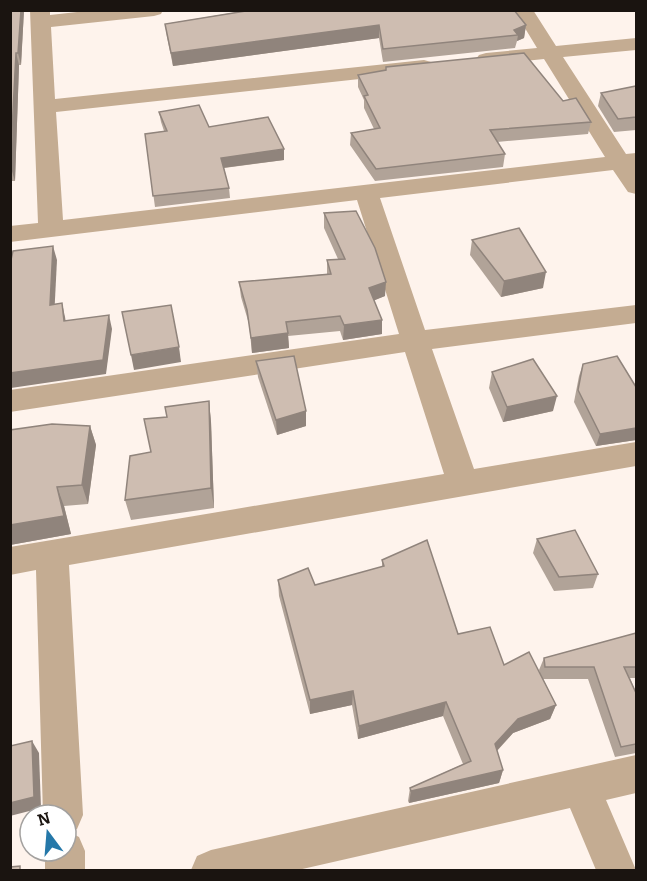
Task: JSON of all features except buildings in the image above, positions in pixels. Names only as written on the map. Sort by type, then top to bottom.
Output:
[{"type":"street","points":[[51,229],[40,16],[154,10]]},
{"type":"street","points":[[523,10],[550,52],[628,161],[636,187]]},
{"type":"street","points":[[468,61],[636,44]]},
{"type":"street","points":[[45,107],[444,64]]},
{"type":"street","points":[[10,234],[628,161]]},
{"type":"street","points":[[366,192],[463,484]]},
{"type":"street","points":[[10,401],[415,341],[636,314]]},
{"type":"street","points":[[10,561],[636,454]]},
{"type":"street","points":[[52,554],[62,803]]},
{"type":"street","points":[[211,870],[636,774]]},
{"type":"street","points":[[581,786],[616,870]]}]
